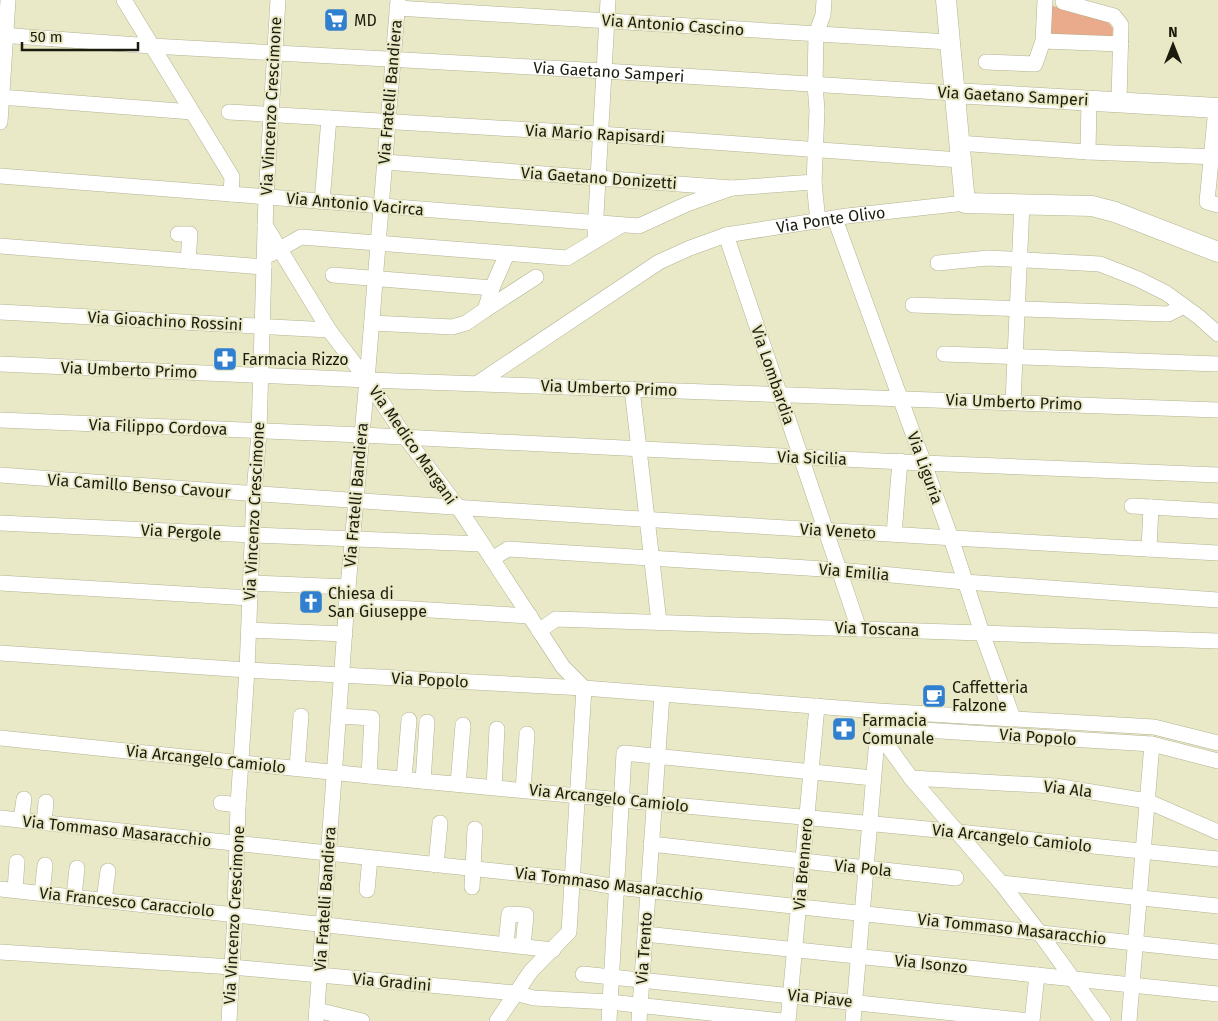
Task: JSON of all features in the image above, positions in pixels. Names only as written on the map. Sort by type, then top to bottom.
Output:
[{"type":"main road","points":[[946,0],[964,203]]},
{"type":"main road","name":"Via Gaetano Samperi","points":[[954,93],[1217,108]]},
{"type":"main road","name":"Via Ponte Olivo","points":[[964,203],[1092,206],[1115,212],[1218,252]]},
{"type":"street","points":[[0,122],[3,35],[8,0]]},
{"type":"street","points":[[124,0],[232,177],[231,194]]},
{"type":"street","name":"Via Vincenzo Crescimone","points":[[229,1021],[235,914],[238,805],[247,670],[254,494],[259,432],[266,197],[277,0]]},
{"type":"street","points":[[594,242],[608,0]]},
{"type":"street","points":[[818,222],[814,182],[817,110],[815,85],[816,34],[823,15],[824,0]]},
{"type":"street","points":[[986,62],[1036,64],[1043,41],[1045,0]]},
{"type":"street","points":[[1060,1],[1114,16],[1120,25],[1119,101]]},
{"type":"street","name":"Via Antonio Cascino","points":[[397,4],[607,21],[949,42]]},
{"type":"street","name":"Via Fratelli Bandiera","points":[[316,1016],[346,606],[372,323],[397,4]]},
{"type":"street","name":"Via Gaetano Samperi","points":[[3,35],[274,54],[604,71],[954,93]]},
{"type":"street","points":[[1043,41],[1120,44]]},
{"type":"street","points":[[1,97],[192,112]]},
{"type":"street","points":[[1088,152],[1089,101]]},
{"type":"street","points":[[1213,204],[1217,108]]},
{"type":"street","name":"Via Mario Rapisardi","points":[[229,112],[815,148],[1088,152],[1215,157]]},
{"type":"street","points":[[322,202],[329,118]]},
{"type":"street","name":"Via Gaetano Donizetti","points":[[385,162],[732,188],[814,182]]},
{"type":"street","name":"Via Antonio Vacirca","points":[[0,176],[620,226]]},
{"type":"street","points":[[0,246],[188,261],[264,262],[280,249],[301,237],[567,258],[620,226],[639,226],[686,204],[732,188]]},
{"type":"street","name":"Via Medico Margani","points":[[250,196],[265,225],[329,330],[458,507],[563,667],[584,688]]},
{"type":"street","name":"Via Ponte Olivo","points":[[478,383],[659,262],[690,248],[726,235],[964,203]]},
{"type":"street","points":[[1013,402],[1022,204]]},
{"type":"street","name":"Via Liguria","points":[[835,219],[952,538],[982,633],[1013,718]]},
{"type":"street","points":[[178,234],[190,234],[188,261]]},
{"type":"street","name":"Via Lombardia","points":[[726,235],[858,628]]},
{"type":"street","points":[[485,310],[492,288],[507,254]]},
{"type":"street","points":[[938,263],[988,258],[1100,264],[1138,279],[1166,293],[1218,334]]},
{"type":"street","points":[[333,275],[492,288]]},
{"type":"street","points":[[372,323],[452,327],[466,323],[536,277]]},
{"type":"street","points":[[913,305],[1168,314],[1184,306]]},
{"type":"street","name":"Via Gioachino Rossini","points":[[0,312],[329,330]]},
{"type":"street","points":[[944,354],[1218,364]]},
{"type":"street","name":"Via Umberto Primo","points":[[0,364],[367,380],[1218,410]]},
{"type":"street","points":[[632,388],[659,622]]},
{"type":"street","name":"Via Filippo Cordova","points":[[0,420],[406,438]]},
{"type":"street","name":"Via Sicilia","points":[[406,438],[1218,475]]},
{"type":"street","points":[[894,534],[900,461]]},
{"type":"street","name":"Via Camillo Benso Cavour","points":[[0,475],[458,507]]},
{"type":"street","points":[[1132,506],[1218,511]]},
{"type":"street","name":"Via Veneto","points":[[458,507],[826,531],[1218,553]]},
{"type":"street","points":[[1148,549],[1151,508]]},
{"type":"street","name":"Via Pergole","points":[[0,523],[253,536],[482,544]]},
{"type":"street","name":"Via Emilia","points":[[492,558],[508,549],[839,570],[965,582],[1218,600]]},
{"type":"street","points":[[0,583],[250,598]]},
{"type":"street","points":[[251,583],[348,586]]},
{"type":"street","points":[[346,606],[530,616]]},
{"type":"street","name":"Via Toscana","points":[[540,631],[556,619],[1218,640]]},
{"type":"street","points":[[249,630],[345,634]]},
{"type":"street","name":"Via Popolo","points":[[0,653],[342,676],[584,688],[861,709],[890,728],[1152,744],[1218,761]]},
{"type":"street","points":[[560,687],[563,667]]},
{"type":"street","points":[[497,1021],[531,971],[569,932],[584,688]]},
{"type":"street","name":"Via Trento","points":[[639,1021],[662,695]]},
{"type":"street","name":"Via Brennero","points":[[788,1021],[818,706]]},
{"type":"street","points":[[297,768],[301,716]]},
{"type":"street","points":[[339,716],[372,718],[369,776]]},
{"type":"street","name":"Via Popolo","points":[[878,721],[1013,718],[1154,727],[1218,743]]},
{"type":"street","points":[[404,779],[409,720]]},
{"type":"street","points":[[853,1021],[878,721]]},
{"type":"street","points":[[878,721],[912,778],[1001,883],[1103,1021]]},
{"type":"street","points":[[423,781],[428,722]]},
{"type":"street","points":[[458,784],[463,725]]},
{"type":"street","points":[[494,787],[497,729]]},
{"type":"street","points":[[523,790],[527,734]]},
{"type":"street","name":"Via Arcangelo Camiolo","points":[[0,738],[1218,859]]},
{"type":"street","points":[[1129,1021],[1152,744]]},
{"type":"street","points":[[609,1021],[624,753],[874,778]]},
{"type":"street","name":"Via Ala","points":[[912,778],[1055,786],[1147,801],[1218,832]]},
{"type":"street","points":[[22,820],[24,799]]},
{"type":"street","points":[[44,823],[46,802]]},
{"type":"street","points":[[221,803],[238,805]]},
{"type":"street","name":"Via Tommaso Masaracchio","points":[[0,818],[571,879],[616,887],[1218,952]]},
{"type":"street","points":[[436,865],[440,823]]},
{"type":"street","points":[[472,887],[475,829]]},
{"type":"street","name":"Via Pola","points":[[651,844],[956,878]]},
{"type":"street","points":[[367,890],[370,858]]},
{"type":"street","points":[[7,889],[17,862]]},
{"type":"street","points":[[42,893],[45,865]]},
{"type":"street","points":[[74,896],[77,868]]},
{"type":"street","points":[[104,900],[108,871]]},
{"type":"street","points":[[1001,883],[1218,906]]},
{"type":"street","name":"Via Francesco Caracciolo","points":[[7,889],[552,950]]},
{"type":"street","points":[[506,944],[508,914],[526,915],[523,946]]},
{"type":"street","name":"Via Isonzo","points":[[645,934],[1218,994]]},
{"type":"street","name":"Via Gradini","points":[[0,952],[232,967],[515,993],[534,998],[610,1002],[782,1021]]},
{"type":"street","name":"Via Piave","points":[[583,974],[1031,1021]]},
{"type":"street","points":[[1031,1021],[1037,975]]},
{"type":"street","points":[[316,1016],[362,1021]]},
{"type":"shaded area","points":[[1053,6],[1108,22],[1113,29],[1112,39],[1053,36],[1048,31],[1050,8]]},
{"type":"place","name":"MD","points":[[336,20]]},
{"type":"place","name":"Farmacia Rizzo","points":[[225,359]]},
{"type":"place","name":"Chiesa di San Giuseppe","points":[[311,602]]},
{"type":"place","name":"Caffetteria Falzone","points":[[934,696]]},
{"type":"place","name":"Farmacia Comunale","points":[[844,729]]}]
